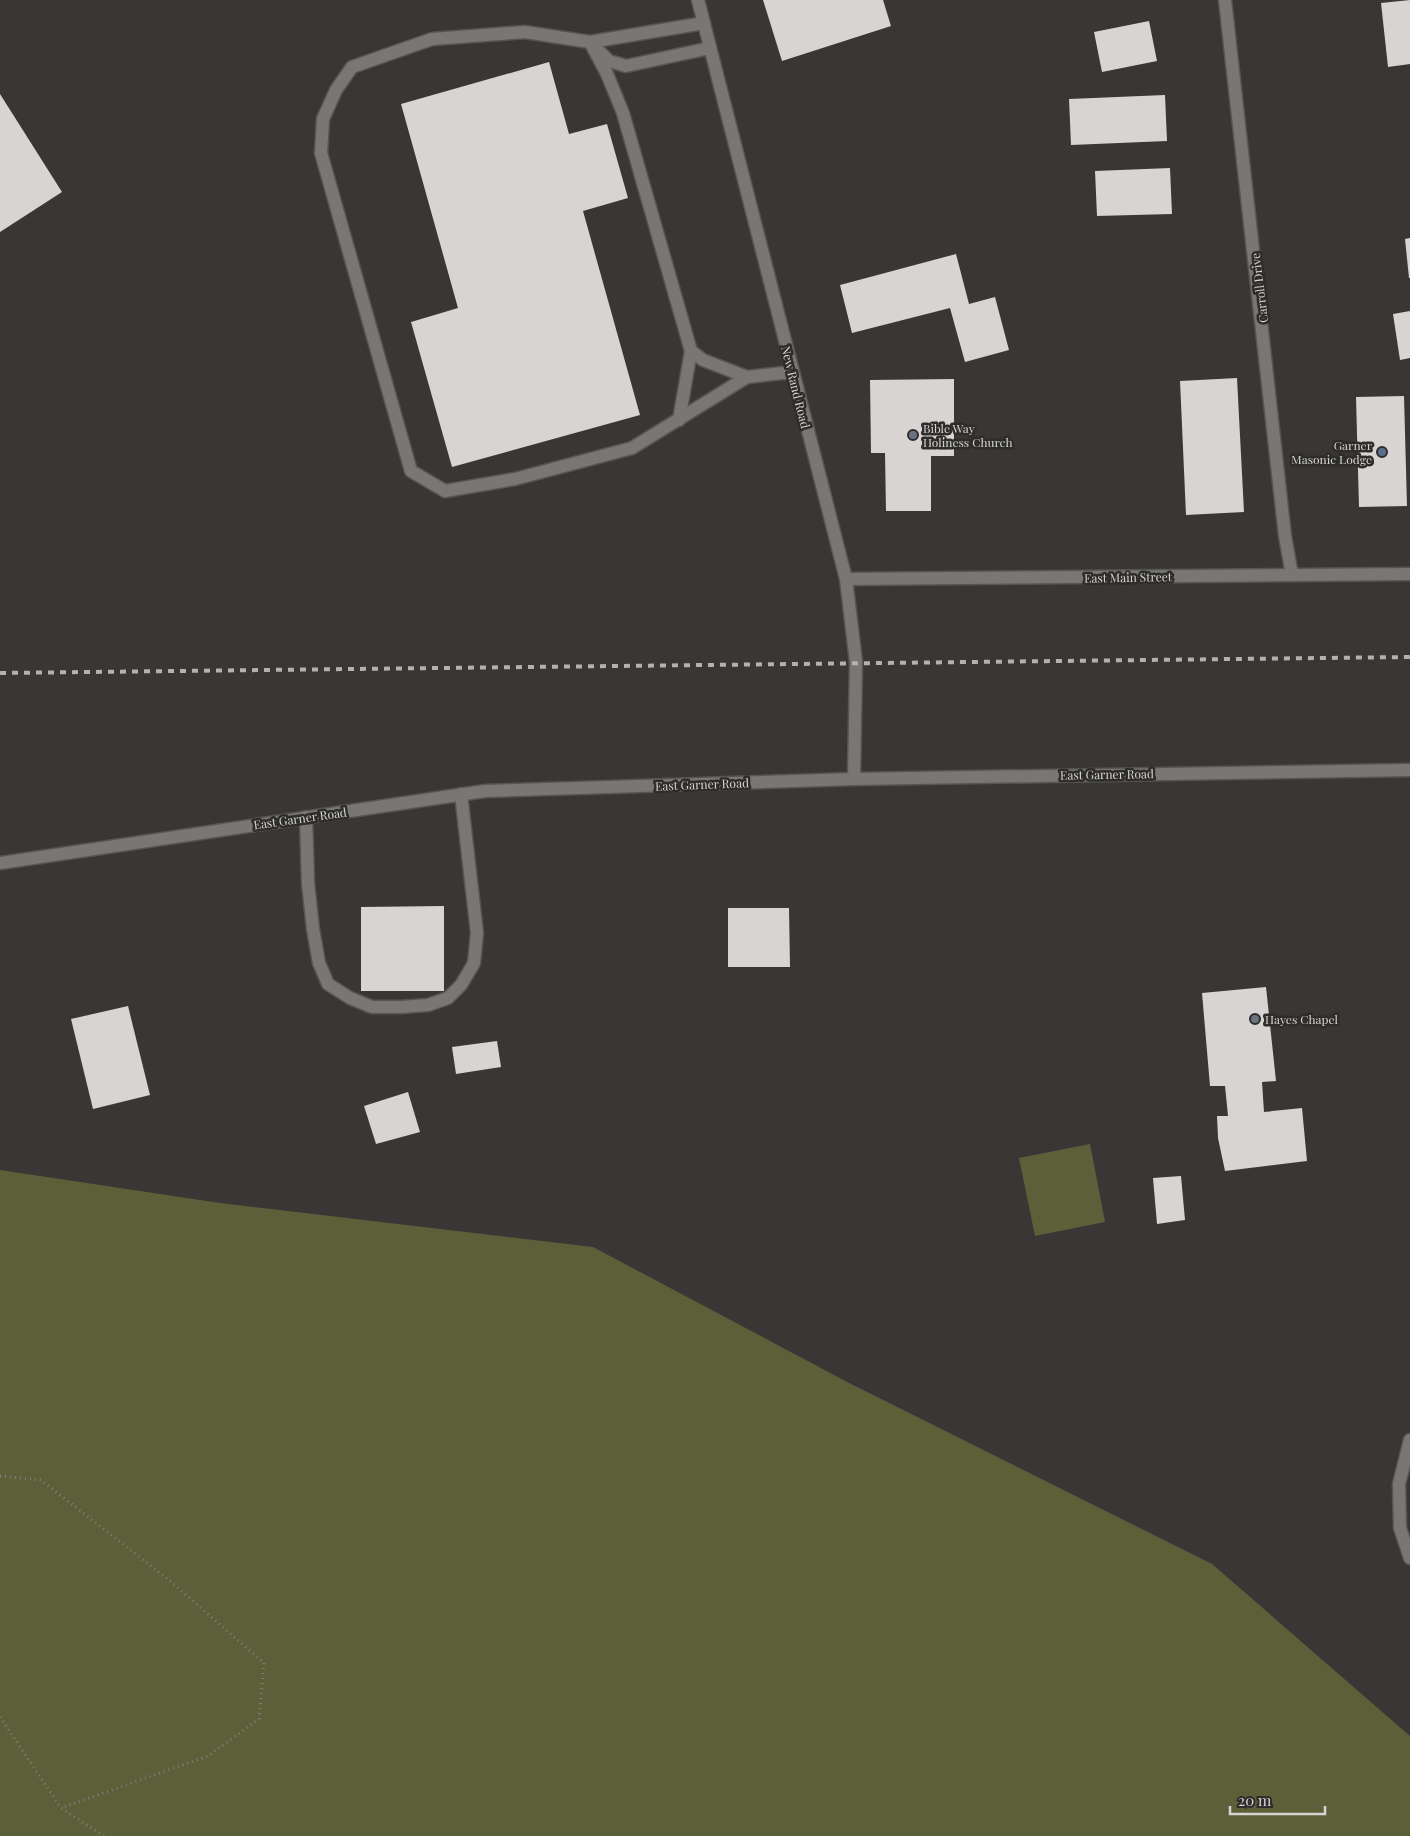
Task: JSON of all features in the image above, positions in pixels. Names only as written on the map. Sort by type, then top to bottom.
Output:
[{"type":"street","name":"New Rand Road","points":[[698,0],[846,579],[856,662],[854,779]]},
{"type":"street","name":"Carroll Drive","points":[[1225,0],[1292,575]]},
{"type":"street","points":[[704,23],[590,42],[525,32],[432,39],[352,67],[336,90],[323,119],[321,153],[411,472],[445,491],[515,479],[632,448],[747,377],[792,372]]},
{"type":"street","points":[[590,42],[609,61],[626,66],[710,48]]},
{"type":"street","points":[[590,42],[607,74],[623,113],[691,351],[679,420]]},
{"type":"street","points":[[691,351],[703,360],[747,377]]},
{"type":"street","name":"East Main Street","points":[[846,579],[1410,574]]},
{"type":"street","name":"East Garner Road","points":[[0,863],[485,791],[854,779],[1410,770]]},
{"type":"street","points":[[306,817],[308,883],[313,929],[319,963],[328,984],[350,998],[372,1006],[401,1007],[428,1005],[448,998],[461,985],[474,963],[477,933],[460,794]]},
{"type":"street","points":[[1410,1440],[1399,1484],[1400,1528],[1410,1558]]},
{"type":"path","points":[[0,1476],[41,1480],[170,1580],[264,1663],[258,1719],[208,1756],[62,1808]]},
{"type":"path","points":[[0,1717],[62,1808],[104,1836]]},
{"type":"green space","points":[[1090,1144],[1105,1222],[1035,1236],[1019,1158]]},
{"type":"green space","points":[[0,1170],[220,1203],[593,1247],[851,1384],[1212,1564],[1410,1736],[1410,1836],[0,1836]]},
{"type":"building","points":[[763,0],[883,0],[891,26],[782,61]]},
{"type":"building","points":[[1410,0],[1410,64],[1388,67],[1381,3]]},
{"type":"building","points":[[1149,21],[1157,61],[1102,72],[1094,32]]},
{"type":"building","points":[[549,62],[569,134],[607,124],[628,198],[583,211],[640,415],[452,467],[411,322],[458,308],[401,104]]},
{"type":"building","points":[[0,94],[62,192],[0,232]]},
{"type":"building","points":[[1165,95],[1167,141],[1071,145],[1069,99]]},
{"type":"building","points":[[1170,168],[1172,214],[1097,216],[1095,171]]},
{"type":"building","points":[[1410,238],[1410,278],[1409,278],[1405,239]]},
{"type":"building","points":[[956,254],[969,304],[995,297],[1009,350],[965,362],[950,308],[852,333],[840,285]]},
{"type":"building","points":[[1410,311],[1410,358],[1400,360],[1393,314]]},
{"type":"building","points":[[1237,378],[1244,512],[1186,515],[1180,381]]},
{"type":"building","name":"Bible Way Holiness Church","points":[[954,379],[954,456],[931,456],[931,511],[886,511],[885,453],[871,453],[870,380]]},
{"type":"building","name":"Garner Masonic Lodge","points":[[1404,396],[1407,506],[1359,507],[1356,397]]},
{"type":"building","points":[[444,906],[444,991],[361,991],[361,907]]},
{"type":"building","points":[[728,908],[789,908],[790,967],[728,967]]},
{"type":"building","points":[[1266,987],[1276,1081],[1262,1082],[1264,1112],[1302,1108],[1307,1161],[1225,1171],[1218,1138],[1217,1116],[1228,1116],[1225,1086],[1210,1086],[1202,993]]},
{"type":"building","points":[[128,1006],[150,1095],[93,1109],[71,1019]]},
{"type":"building","points":[[497,1041],[501,1067],[456,1074],[452,1047]]},
{"type":"building","points":[[408,1092],[420,1132],[376,1144],[364,1106]]},
{"type":"building","points":[[1181,1176],[1185,1220],[1157,1224],[1153,1178]]},
{"type":"railway","points":[[0,673],[1410,657]]},
{"type":"place","name":"Bible Way Holiness Church","points":[[913,435]]},
{"type":"place","name":"Garner Masonic Lodge","points":[[1382,452]]},
{"type":"place","name":"Hayes Chapel","points":[[1255,1019]]}]
